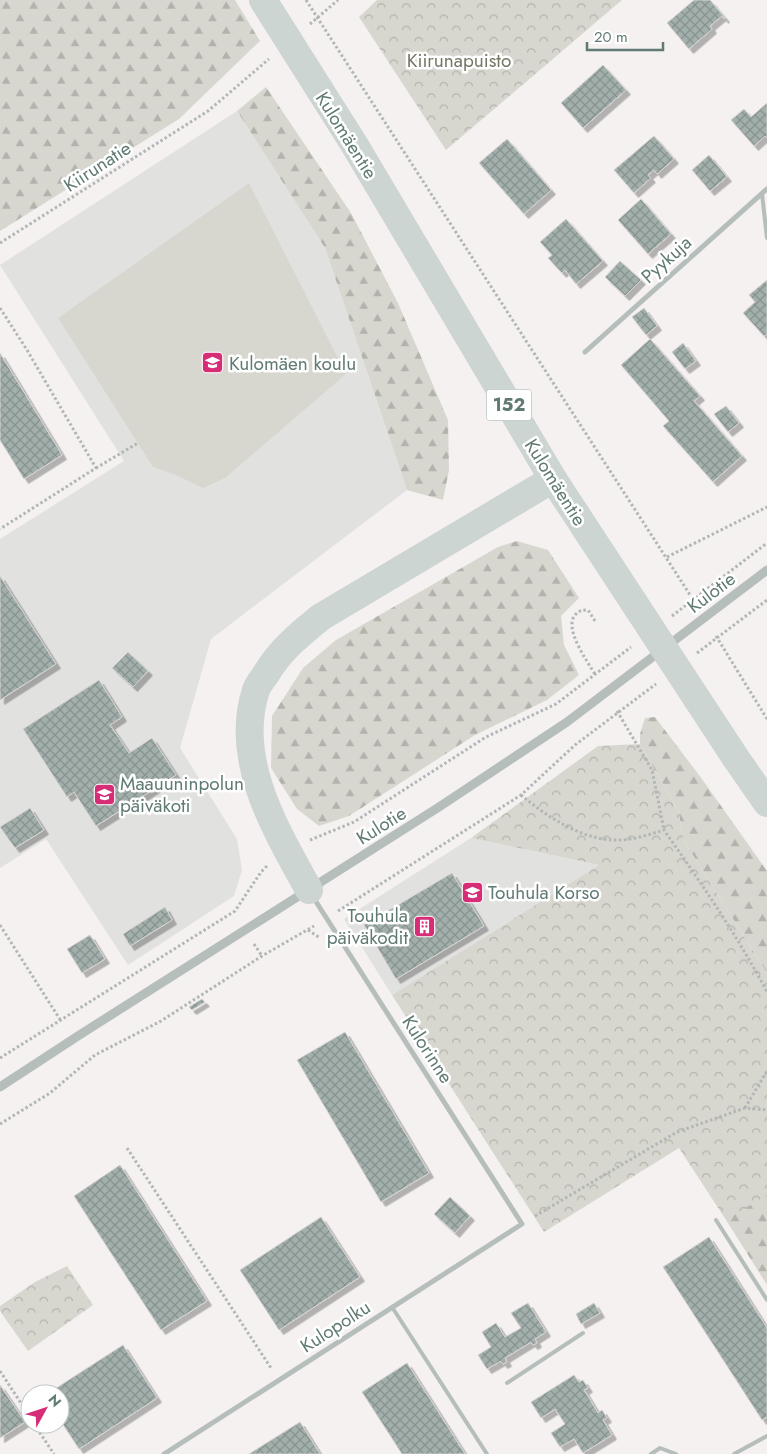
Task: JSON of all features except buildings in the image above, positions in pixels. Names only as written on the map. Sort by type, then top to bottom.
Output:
[{"type":"main road","name":"Kulomäentie","points":[[263,0],[354,144],[553,479],[767,803]]},
{"type":"main road","points":[[309,890],[263,799],[254,771],[249,748],[250,715],[256,689],[273,663],[293,640],[321,617],[553,479]]},
{"type":"street","name":"Pyykuja","points":[[585,352],[767,189]]},
{"type":"street","name":"Kulotie","points":[[0,1088],[81,1034],[439,807],[568,722],[767,570]]},
{"type":"street","name":"Kulorinne","points":[[309,890],[522,1224]]},
{"type":"street","name":"Kulopolku","points":[[164,1454],[522,1224]]},
{"type":"lane","points":[[762,194],[767,238]]},
{"type":"lane","points":[[716,1220],[767,1300]]},
{"type":"lane","points":[[392,1307],[487,1454]]},
{"type":"lane","points":[[507,1383],[582,1333]]},
{"type":"lane","points":[[734,1454],[767,1436]]},
{"type":"lane","points":[[651,1454],[660,1448],[676,1454]]},
{"type":"path","points":[[306,0],[697,606]]},
{"type":"path","name":"Kiirunatie","points":[[0,243],[208,111]]},
{"type":"path","points":[[0,308],[27,350],[96,468]]},
{"type":"path","points":[[0,529],[138,443]]},
{"type":"path","points":[[667,557],[767,507]]},
{"type":"path","points":[[595,621],[588,610],[583,610],[573,618],[571,625],[576,639],[600,681]]},
{"type":"path","points":[[712,630],[767,719]]},
{"type":"path","points":[[614,706],[652,770],[664,830],[709,894],[751,962],[767,992]]},
{"type":"path","points":[[0,1124],[50,1093],[95,1055],[161,1020],[262,956],[326,919],[521,794],[575,745]]},
{"type":"path","points":[[521,794],[546,815],[572,828],[597,837],[622,840],[664,830]]},
{"type":"path","points":[[0,925],[61,1021]]},
{"type":"path","points":[[745,1108],[767,1071]]},
{"type":"path","points":[[522,1224],[677,1132],[745,1108],[767,1110]]},
{"type":"path","points":[[126,1148],[278,1379]]},
{"type":"path","points":[[0,1371],[20,1402]]},
{"type":"path","points":[[41,1434],[54,1454]]},
{"type":"shaded area","name":"Kulomäen koulu","points":[[237,111],[325,248],[407,490],[211,639],[180,748],[237,839],[242,870],[234,896],[128,965],[46,839],[0,868],[0,539],[124,461],[0,265]]},
{"type":"shaded area","name":"Touhula Korso","points":[[471,838],[599,865],[392,995],[344,919]]},
{"type":"green space","points":[[0,0],[235,0],[260,41],[179,119],[0,231]]},
{"type":"green space","name":"Kiirunapuisto","points":[[377,0],[622,0],[446,150],[359,17]]},
{"type":"green space","points":[[266,87],[351,213],[398,303],[448,420],[449,470],[443,500],[407,490],[325,248],[237,111]]},
{"type":"green space","points":[[249,183],[346,374],[225,478],[203,488],[176,475],[153,467],[58,318]]},
{"type":"green space","points":[[517,541],[548,550],[579,598],[561,616],[564,645],[579,675],[547,700],[475,735],[349,816],[319,826],[297,809],[271,768],[272,716],[303,668],[336,640],[498,547]]},
{"type":"green space","points":[[655,717],[702,779],[767,871],[767,973],[684,841],[678,810],[640,744],[640,734],[645,718]]},
{"type":"green space","points":[[640,744],[678,810],[684,841],[767,973],[767,1195],[726,1220],[679,1148],[544,1232],[392,995],[599,865],[471,838],[598,746]]},
{"type":"green space","points":[[767,1126],[767,1285],[726,1220]]},
{"type":"green space","points":[[67,1266],[93,1305],[28,1351],[0,1311],[0,1306],[35,1282]]},
{"type":"place","name":"Kulomäen koulu","points":[[213,363]]},
{"type":"place","name":"Maauuninpolun päiväkoti","points":[[104,794]]},
{"type":"place","name":"Touhula Korso","points":[[472,892]]},
{"type":"place","name":"Touhula päiväkodit","points":[[424,926]]}]
